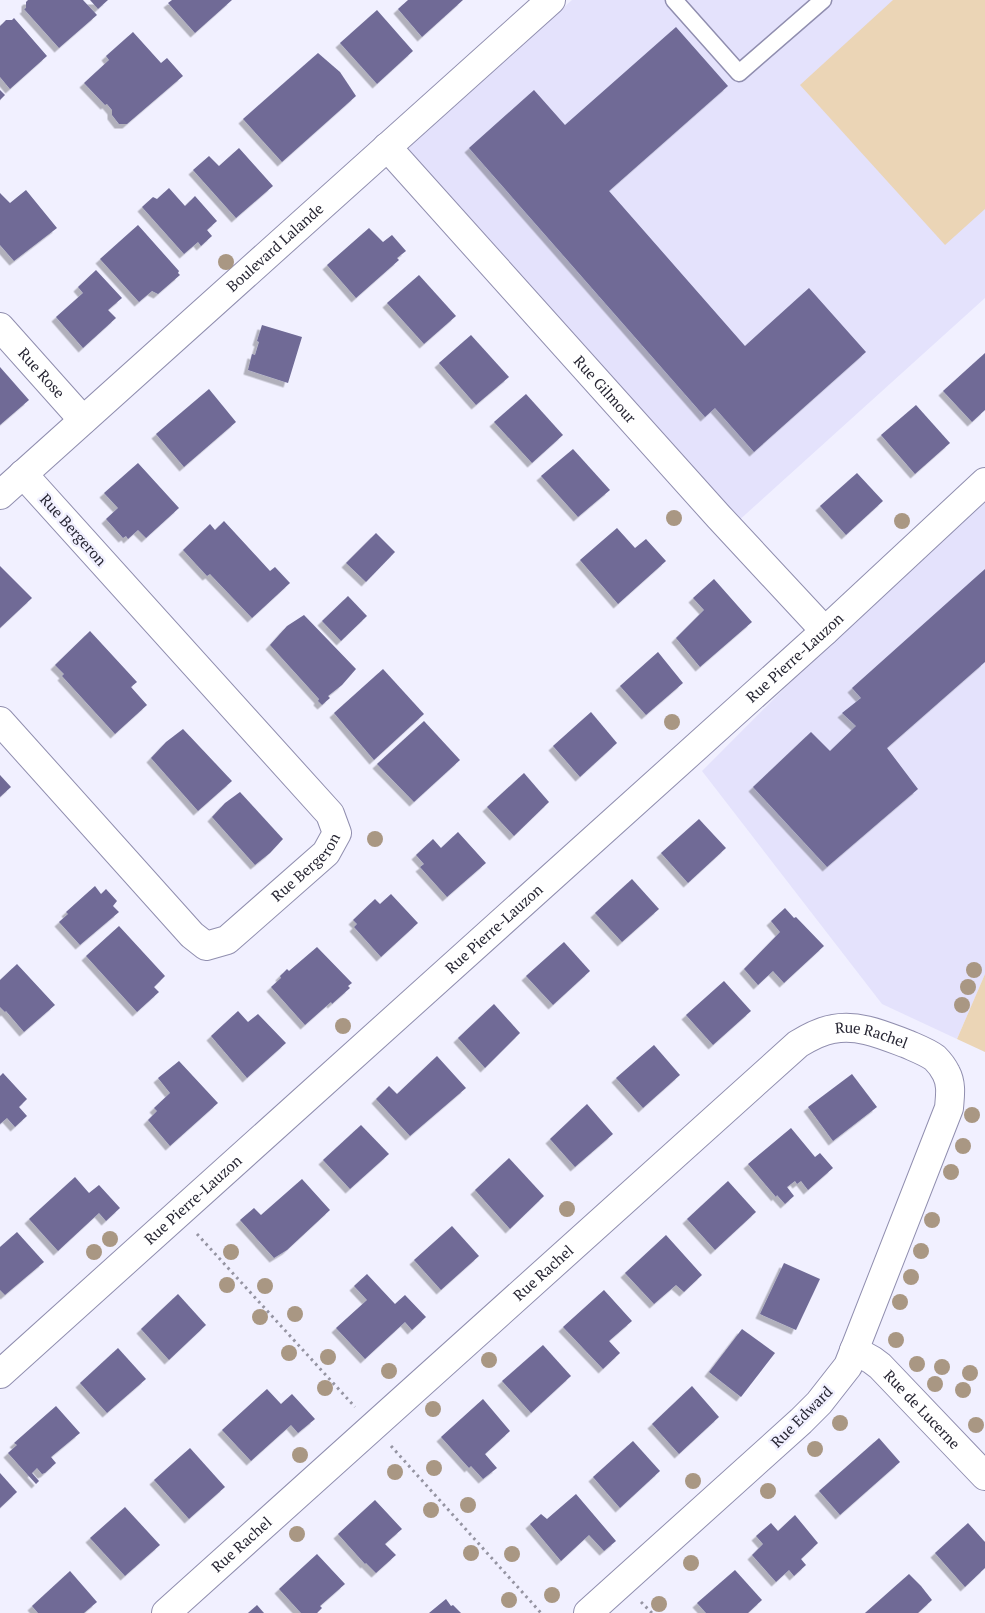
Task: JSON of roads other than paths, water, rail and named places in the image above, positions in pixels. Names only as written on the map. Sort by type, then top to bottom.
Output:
[{"type":"street","name":"Boulevard Lalande","points":[[0,494],[551,0]]},
{"type":"street","name":"Rue Gilmour","points":[[387,147],[719,517],[825,631]]},
{"type":"street","name":"Rue Rose","points":[[0,327],[83,420]]},
{"type":"street","name":"Rue Bergeron","points":[[0,721],[192,935],[206,946],[227,940],[326,853],[337,833],[330,814],[23,474]]},
{"type":"street","name":"Rue Pierre-Lauzon","points":[[0,1374],[825,631],[985,482]]},
{"type":"street","name":"Rue Rachel","points":[[166,1613],[798,1044],[831,1029],[850,1027],[867,1030],[921,1050],[935,1058],[946,1074]]},
{"type":"street","name":"Rue Edward","points":[[588,1613],[807,1415],[848,1366],[863,1323],[946,1116],[950,1095],[946,1074]]},
{"type":"street","name":"Rue de Lucerne","points":[[854,1350],[880,1366],[985,1476]]},
{"type":"lane","points":[[674,0],[739,73],[823,0]]}]
